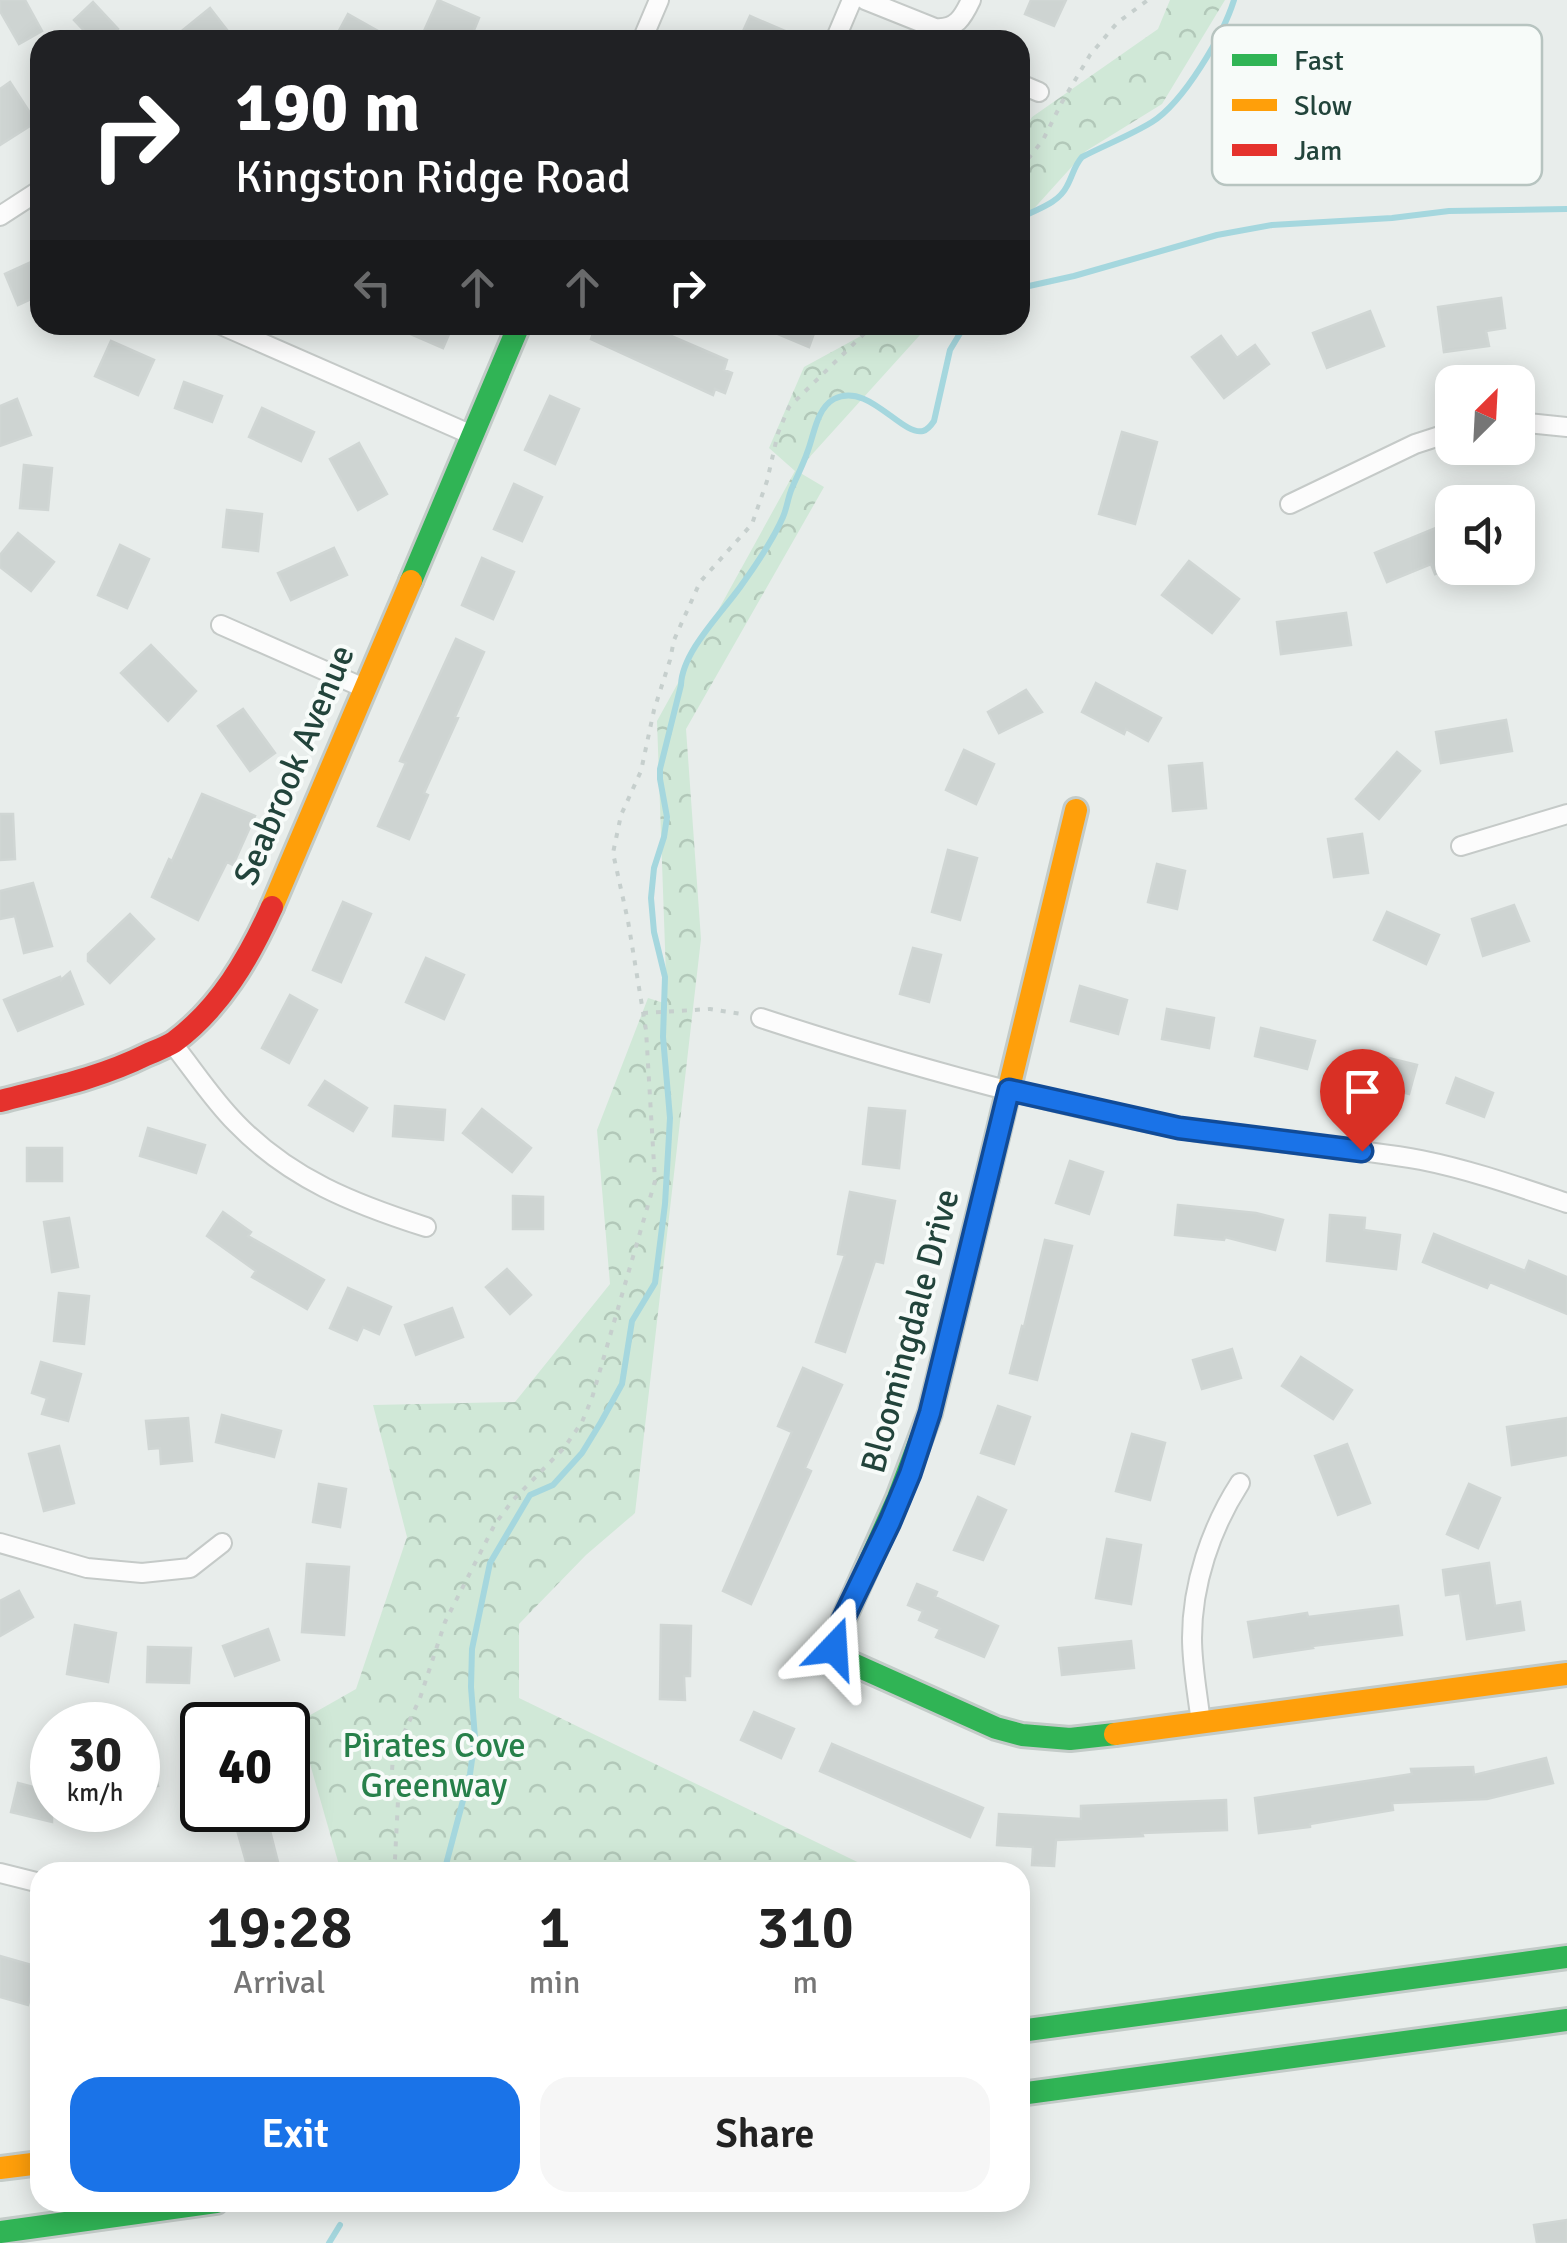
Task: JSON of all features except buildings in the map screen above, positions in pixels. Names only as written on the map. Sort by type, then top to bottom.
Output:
[{"type":"main road","name":"Seabrook Avenue","points":[[0,1101],[126,1065],[172,1043],[226,992],[247,959],[286,877],[515,335]]},
{"type":"main road","name":"Bloomingdale Drive","points":[[1076,810],[930,1413],[910,1474],[836,1634],[834,1648],[853,1664],[996,1728],[1070,1740],[1567,1674]]},
{"type":"main road","points":[[1030,2030],[1567,1958]]},
{"type":"main road","points":[[1030,2093],[1567,2020]]},
{"type":"main road","points":[[0,2168],[30,2164]]},
{"type":"main road","points":[[0,2232],[144,2212]]},
{"type":"street","points":[[646,30],[659,0]]},
{"type":"street","points":[[839,30],[852,0]]},
{"type":"street","points":[[865,0],[940,30]]},
{"type":"street","points":[[952,30],[970,0]]},
{"type":"street","points":[[1030,88],[1039,92]]},
{"type":"street","points":[[0,216],[30,196]]},
{"type":"street","points":[[243,335],[472,435]]},
{"type":"street","points":[[1535,424],[1567,428]]},
{"type":"street","points":[[1290,504],[1435,438]]},
{"type":"street","points":[[221,626],[364,688]]},
{"type":"street","points":[[1460,846],[1567,814]]},
{"type":"street","points":[[761,1018],[877,1056],[1009,1090],[1179,1128],[1420,1160],[1478,1174],[1567,1204]]},
{"type":"street","points":[[172,1043],[234,1121],[274,1156],[332,1193],[426,1227]]},
{"type":"street","points":[[1202,1724],[1192,1639],[1196,1600],[1210,1541],[1222,1510],[1240,1483]]},
{"type":"street","points":[[0,1544],[87,1568],[142,1573],[190,1568],[222,1543]]},
{"type":"street","points":[[0,1873],[30,1880]]},
{"type":"path","points":[[1030,156],[1090,55],[1117,23],[1148,0]]},
{"type":"path","points":[[394,1862],[398,1800],[391,1784],[393,1758],[420,1698],[444,1622],[495,1524],[564,1448],[582,1422],[655,1181],[646,1030],[613,853],[621,815],[640,770],[674,640],[700,582],[752,524],[789,407],[863,335]]},
{"type":"path","points":[[643,1014],[710,1009],[761,1018]]},
{"type":"green space","points":[[1170,0],[1225,0],[1162,104],[1086,151],[1030,213],[1032,117],[1158,29]]},
{"type":"green space","name":"Pirates Cove Greenway","points":[[863,335],[920,335],[797,471],[824,487],[686,729],[701,939],[635,1513],[586,1555],[519,1624],[519,1698],[857,1862],[338,1862],[310,1764],[310,1715],[356,1689],[407,1537],[373,1405],[515,1402],[610,1284],[597,1130],[648,998],[667,1004],[657,721],[795,471],[769,448],[804,367]]},
{"type":"waterway","points":[[1224,25],[1234,0]]},
{"type":"waterway","points":[[1030,213],[1058,197],[1082,157],[1144,127],[1164,112],[1212,47]]},
{"type":"waterway","points":[[1030,286],[1217,235],[1272,225],[1449,211],[1567,209]]},
{"type":"waterway","points":[[447,1862],[470,1774],[475,1738],[472,1649],[490,1563],[530,1495],[553,1485],[582,1453],[601,1422],[622,1384],[632,1321],[655,1283],[670,1118],[663,1037],[665,977],[651,898],[667,817],[660,769],[683,672],[696,645],[775,534],[823,409],[834,399],[859,397],[905,426],[925,430],[934,421],[950,350],[959,335]]},
{"type":"waterway","points":[[329,2243],[340,2225]]},
{"type":"traffic: fast","points":[[411,581],[515,335]]},
{"type":"traffic: fast","points":[[987,1179],[930,1413],[834,1649],[853,1664],[996,1728],[1022,1735],[1070,1739],[1115,1734]]},
{"type":"traffic: fast","points":[[1030,2030],[1567,1957]]},
{"type":"traffic: fast","points":[[1030,2093],[1567,2020]]},
{"type":"traffic: fast","points":[[0,2232],[144,2212]]},
{"type":"traffic: slow","points":[[272,907],[411,581]]},
{"type":"traffic: slow","points":[[987,1179],[1076,810]]},
{"type":"traffic: slow","points":[[1115,1734],[1567,1674]]},
{"type":"traffic: slow","points":[[0,2168],[30,2164]]},
{"type":"traffic: jam","points":[[0,1101],[93,1076],[174,1042],[205,1014],[232,981],[272,907]]},
{"type":"route","points":[[834,1648],[836,1634],[910,1474],[930,1413],[1009,1090],[1218,1135],[1362,1151]]}]
